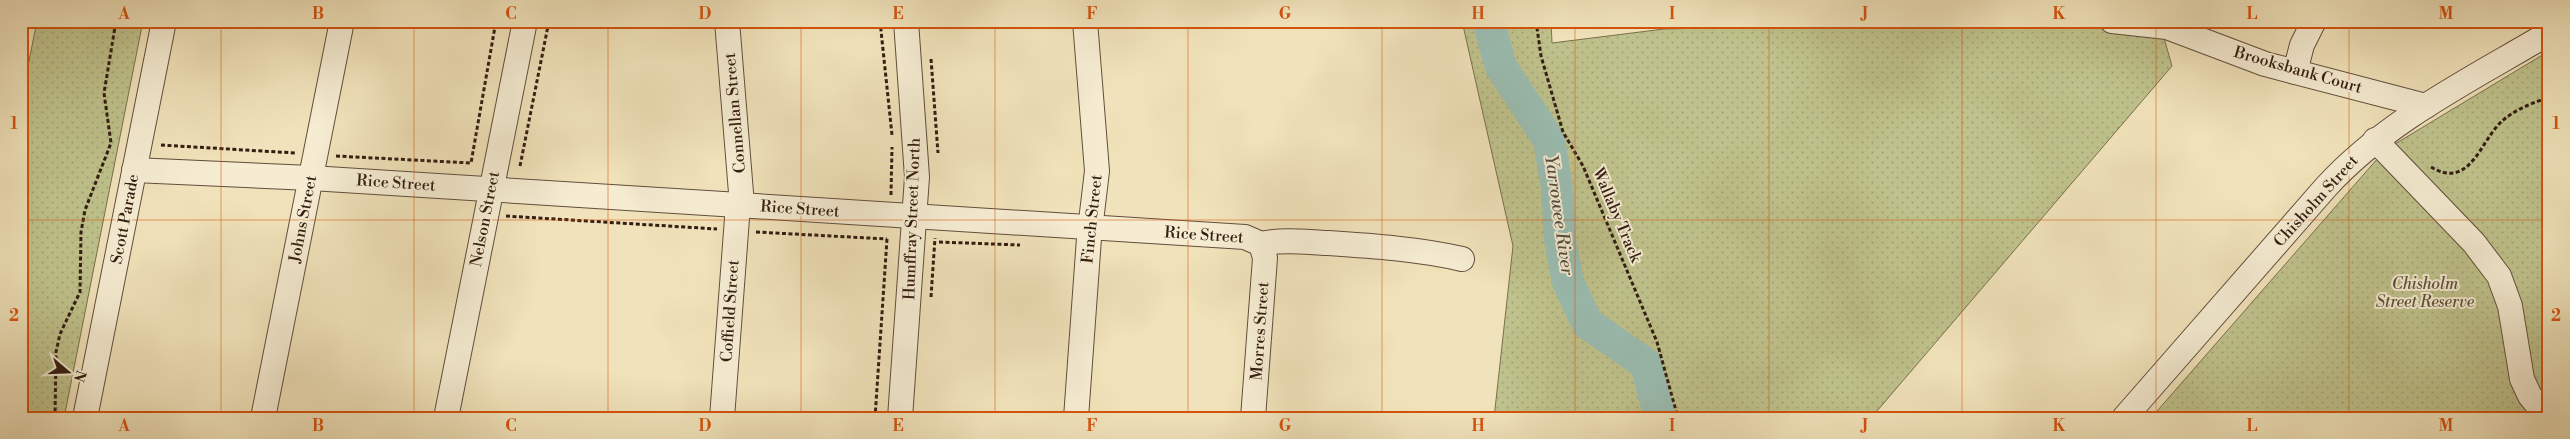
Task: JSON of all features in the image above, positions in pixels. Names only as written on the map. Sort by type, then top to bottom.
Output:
[{"type":"street","name":"Scott Parade","points":[[85,418],[164,21]]},
{"type":"street","name":"Johns Street","points":[[263,418],[342,21]]},
{"type":"street","name":"Nelson Street","points":[[446,418],[525,21]]},
{"type":"street","name":"Connellan Street","points":[[727,21],[740,205]]},
{"type":"street","name":"Humffray Street North","points":[[900,418],[915,216],[916,133],[906,21]]},
{"type":"street","name":"Finch Street","points":[[1076,418],[1097,161],[1085,21]]},
{"type":"street","name":"Brooksbank Court","points":[[2112,21],[2167,27],[2260,62],[2426,106]]},
{"type":"street","points":[[2295,72],[2302,45],[2314,21]]},
{"type":"street","name":"Chisholm Street","points":[[2124,418],[2326,187],[2375,140],[2426,106],[2549,33]]},
{"type":"street","points":[[2375,140],[2474,243],[2499,276],[2510,306],[2522,380],[2530,396],[2548,418]]},
{"type":"street","name":"Rice Street","points":[[134,170],[311,178],[1245,237],[1261,244],[1283,240],[1429,252],[1462,259]]},
{"type":"street","name":"Coffield Street","points":[[722,418],[736,230],[740,205]]},
{"type":"street","name":"Morres Street","points":[[1254,418],[1265,258],[1261,244]]},
{"type":"path","points":[[55,418],[56,352],[60,334],[80,292],[81,232],[85,210],[111,143],[104,93],[116,21]]},
{"type":"path","points":[[161,145],[471,163],[496,21]]},
{"type":"path","points":[[520,166],[549,21]]},
{"type":"path","points":[[874,418],[890,215],[892,144],[880,21]]},
{"type":"path","name":"Wallaby Track","points":[[1536,21],[1541,56],[1563,132],[1583,166],[1657,342],[1678,418]]},
{"type":"path","points":[[2429,166],[2443,172],[2460,171],[2474,159],[2502,121],[2549,97]]},
{"type":"path","points":[[486,215],[888,239]]},
{"type":"path","points":[[939,242],[1025,246]]},
{"type":"green space","points":[[37,21],[143,21],[64,418],[21,418],[21,101]]},
{"type":"green space","points":[[1462,21],[1551,21],[1552,43],[1664,29],[1896,24],[2022,24],[2026,21],[2169,21],[2164,38],[2172,66],[1871,418],[1494,418],[1513,246]]},
{"type":"green space","name":"Chisholm Street Reserve","points":[[2549,51],[2549,418],[2151,418],[2385,150]]},
{"type":"waterway","name":"Yarrowee River","points":[[1490,21],[1490,28],[1501,67],[1549,140],[1557,189],[1560,240],[1568,282],[1587,323],[1646,364],[1660,418]]}]
